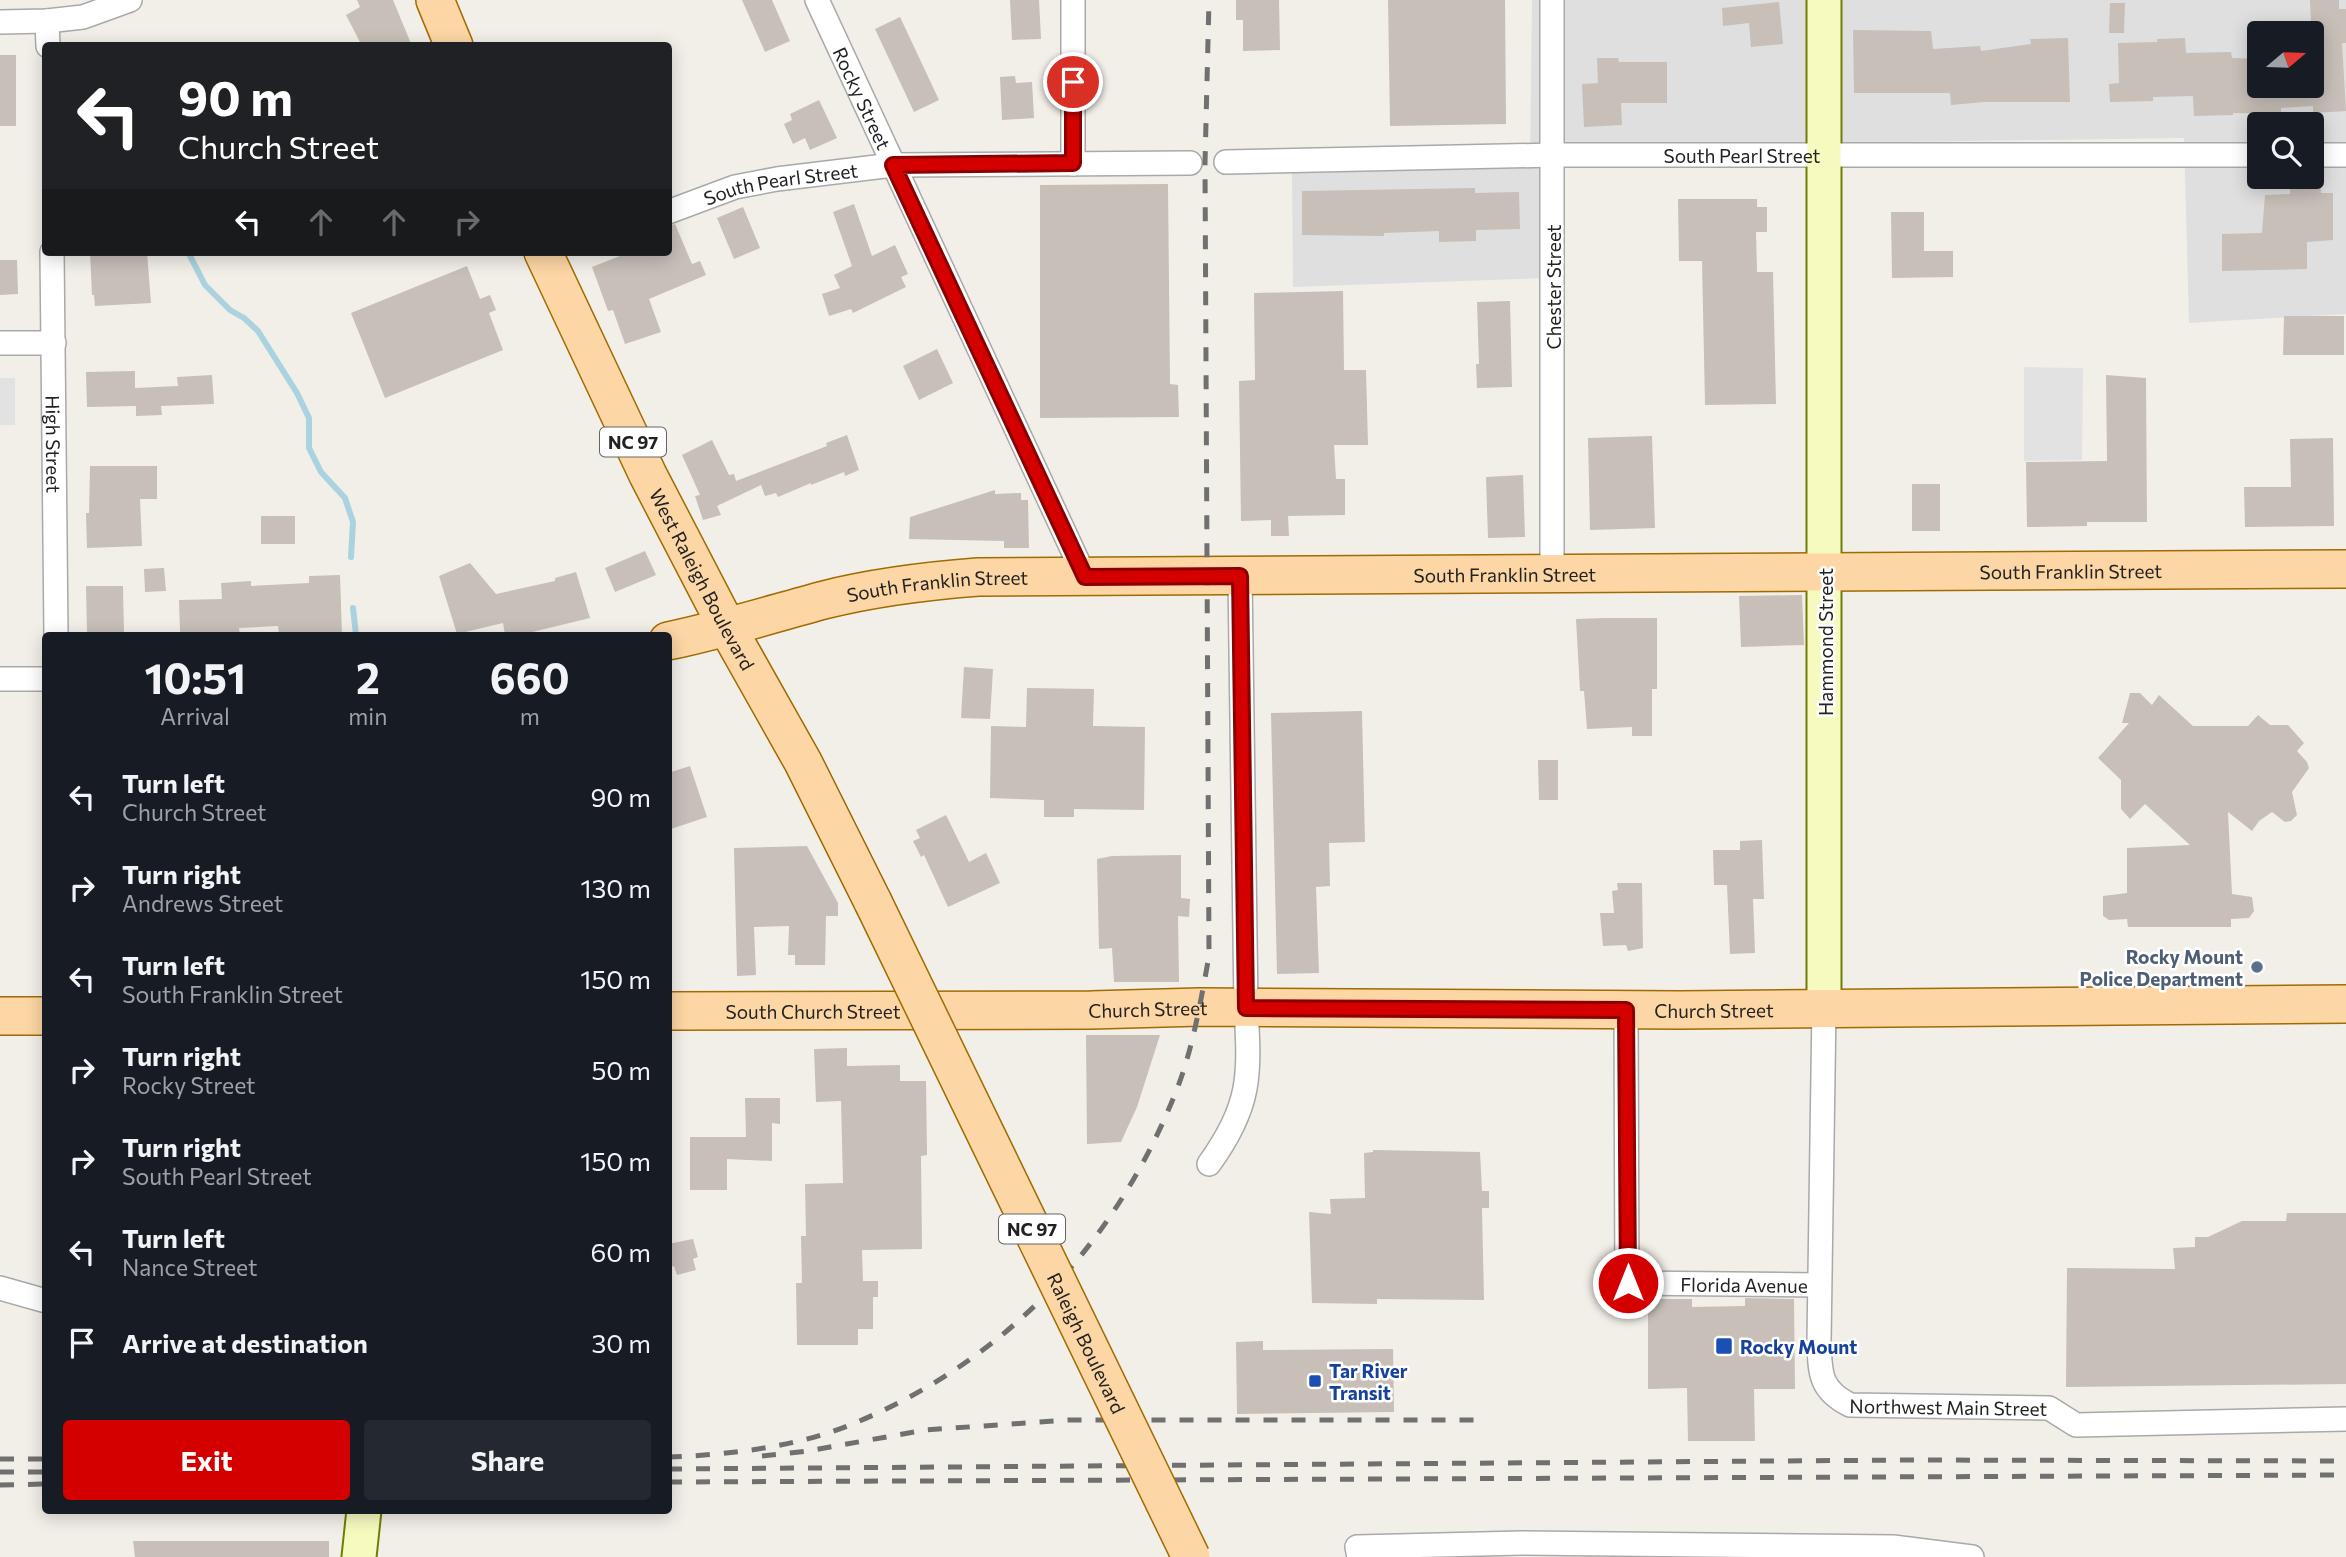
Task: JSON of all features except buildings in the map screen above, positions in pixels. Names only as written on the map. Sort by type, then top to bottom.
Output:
[{"type":"main road","points":[[435,0],[452,42]]},
{"type":"main road","name":"West Raleigh Boulevard","points":[[551,256],[648,475],[728,629],[803,762],[873,902]]},
{"type":"main road","name":"South Franklin Street","points":[[672,641],[728,629],[826,600],[906,583],[978,576],[2346,569]]},
{"type":"main road","name":"Raleigh Boulevard","points":[[873,902],[1191,1557]]},
{"type":"main road","name":"Church Street","points":[[957,1010],[1626,1010],[2346,1004]]},
{"type":"main road","name":"South Church Street","points":[[672,1011],[957,1010]]},
{"type":"main road","points":[[0,1016],[42,1016]]},
{"type":"street","points":[[0,22],[83,17],[130,0]]},
{"type":"street","name":"Rocky Street","points":[[817,0],[1085,577]]},
{"type":"street","points":[[1073,0],[1073,163]]},
{"type":"street","name":"Chester Street","points":[[1552,0],[1552,574]]},
{"type":"street","name":"Hammond Street","points":[[1819,1285],[1824,1007],[1824,0]]},
{"type":"street","points":[[47,21],[48,42]]},
{"type":"street","name":"South Pearl Street","points":[[1226,162],[1553,155],[2247,155]]},
{"type":"street","points":[[2324,155],[2346,155]]},
{"type":"street","name":"South Pearl Street","points":[[672,211],[735,187],[893,165],[1190,163]]},
{"type":"street","name":"High Street","points":[[52,256],[57,632]]},
{"type":"street","points":[[0,343],[54,343]]},
{"type":"street","points":[[1209,1164],[1239,1112],[1248,1083],[1240,576]]},
{"type":"street","points":[[0,679],[42,679]]},
{"type":"street","name":"Florida Avenue","points":[[1626,1010],[1628,1290],[1819,1285]]},
{"type":"street","name":"Northwest Main Street","points":[[1819,1285],[1822,1379],[1837,1399],[1850,1405],[2049,1408],[2076,1425],[2346,1419]]},
{"type":"street","points":[[0,1288],[42,1300]]},
{"type":"street","points":[[359,1557],[363,1514]]},
{"type":"street","points":[[1358,1552],[1521,1543],[1893,1547],[1972,1557]]},
{"type":"shaded area","points":[[1532,0],[2346,0],[2346,314],[2189,323],[2184,138],[1544,147],[1544,278],[1293,287],[1292,173],[1530,168]]},
{"type":"shaded area","points":[[2024,367],[2083,368],[2082,460],[2024,461]]},
{"type":"shaded area","points":[[0,378],[15,378],[15,425],[0,425]]},
{"type":"waterway","points":[[190,256],[205,285],[230,310],[258,331],[297,393],[309,418],[309,448],[321,472],[345,498],[353,522],[351,557]]},
{"type":"waterway","points":[[353,608],[356,632]]},
{"type":"railway","points":[[672,1457],[761,1448],[829,1433],[905,1399],[956,1369],[1003,1334],[1045,1295],[1084,1252],[1118,1205],[1148,1154],[1180,1082],[1195,1029],[1209,956],[1205,163],[1209,0]]},
{"type":"railway","points":[[762,1456],[808,1451],[925,1430],[1068,1420],[1484,1420]]},
{"type":"railway","points":[[0,1459],[42,1459]]},
{"type":"railway","points":[[672,1469],[1915,1460],[2346,1461]]},
{"type":"railway","points":[[0,1472],[42,1472]]},
{"type":"railway","points":[[672,1482],[2346,1475]]},
{"type":"railway","points":[[0,1485],[42,1484]]},
{"type":"place","name":"Rocky Mount Police Department","points":[[2257,967]]},
{"type":"place","name":"Rocky Mount","points":[[1724,1346]]},
{"type":"place","name":"Tar River Transit","points":[[1315,1381]]},
{"type":"route","points":[[1073,82],[1073,163],[893,165],[1085,577],[1240,576],[1246,1008],[1626,1010],[1628,1283]]}]
